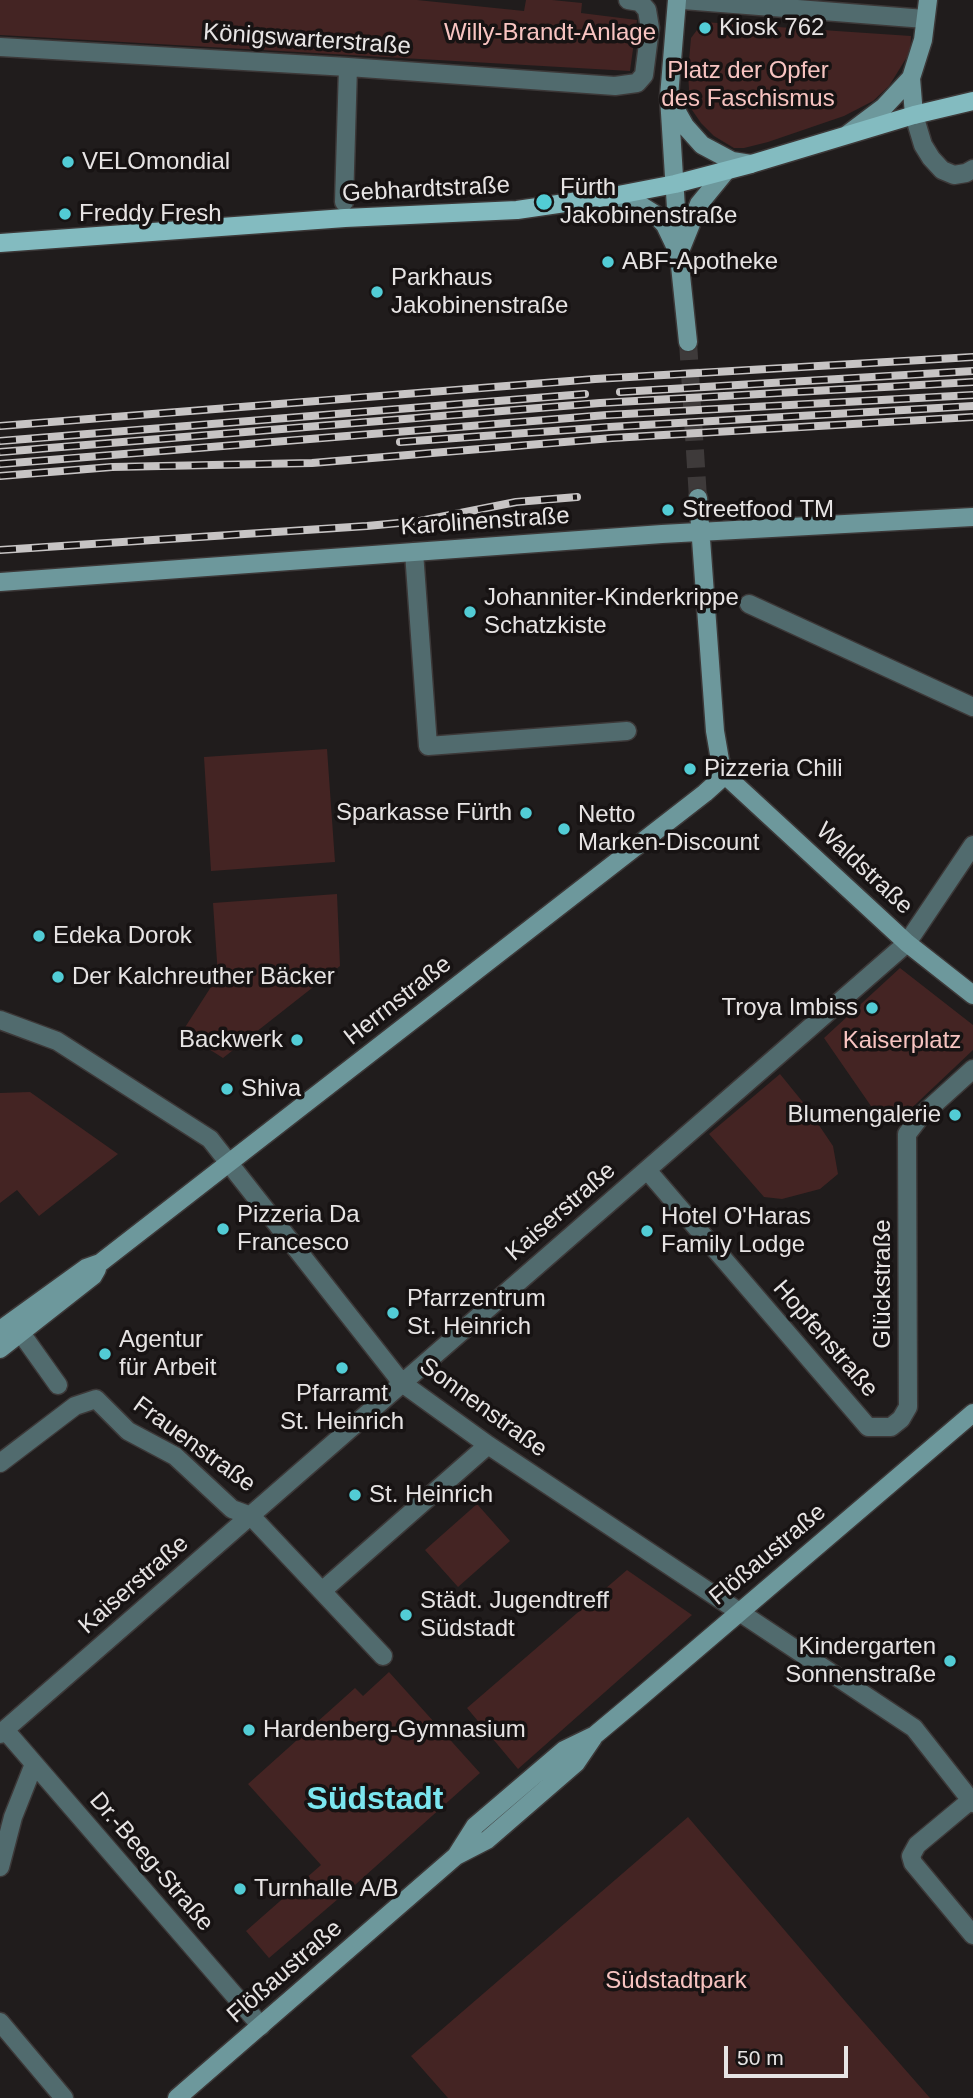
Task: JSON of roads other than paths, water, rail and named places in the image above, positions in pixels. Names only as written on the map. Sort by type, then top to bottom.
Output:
[{"type":"main road","name":"Gebhardtstraße","points":[[0,243],[345,218],[517,210],[613,197],[751,164],[914,115],[973,101]]},
{"type":"street","name":"Königswarterstraße","points":[[0,47],[615,86],[637,83],[644,75],[650,28],[647,10],[640,2],[628,0]]},
{"type":"street","points":[[677,0],[669,97],[679,256],[688,342]]},
{"type":"street","points":[[683,0],[926,19]]},
{"type":"street","points":[[928,0],[923,40],[911,78],[914,115],[923,145],[942,170],[954,174],[973,169]]},
{"type":"street","points":[[344,202],[348,67]]},
{"type":"street","points":[[846,135],[884,107],[911,78]]},
{"type":"street","points":[[669,97],[685,125],[702,145],[732,161],[751,164]]},
{"type":"street","points":[[679,256],[699,204],[726,170]]},
{"type":"street","points":[[613,197],[640,205],[656,215],[665,225],[679,256]]},
{"type":"street","points":[[698,498],[717,747],[725,775]]},
{"type":"street","name":"Karolinenstraße","points":[[0,582],[414,552],[973,517]]},
{"type":"street","points":[[414,552],[428,746],[627,731]]},
{"type":"street","points":[[749,604],[973,708]]},
{"type":"street","name":"Waldstraße","points":[[725,775],[907,943],[973,995]]},
{"type":"street","name":"Herrnstraße","points":[[0,1330],[86,1268],[100,1263],[725,775]]},
{"type":"street","name":"Kaiserstraße","points":[[2,1732],[907,943],[973,845]]},
{"type":"street","name":"Sonnenstraße","points":[[0,1020],[57,1041],[210,1139],[402,1383],[488,1445],[914,1728],[972,1802]]},
{"type":"street","name":"Glückstraße","points":[[891,1427],[901,1419],[908,1407],[906,1134],[920,1116],[973,1069]]},
{"type":"street","name":"Hopfenstraße","points":[[647,1170],[868,1427],[891,1427]]},
{"type":"street","name":"Herrnstraße","points":[[0,1349],[93,1276],[100,1263]]},
{"type":"street","points":[[21,1333],[58,1385]]},
{"type":"street","name":"Frauenstraße","points":[[0,1463],[75,1406],[96,1399],[128,1431],[175,1456],[232,1509],[251,1516],[383,1656]]},
{"type":"street","name":"Flößaustraße","points":[[177,2098],[456,1856],[488,1840],[576,1763],[595,1735],[973,1413]]},
{"type":"street","points":[[322,1591],[488,1445]]},
{"type":"street","name":"Dr.-Beeg-Straße","points":[[2,1732],[34,1764],[261,2026]]},
{"type":"street","points":[[0,1867],[13,1817],[34,1764]]},
{"type":"street","points":[[972,1802],[917,1845],[911,1856],[913,1863],[973,1935]]},
{"type":"street","points":[[0,2022],[64,2098]]},
{"type":"tunnel","points":[[688,342],[698,498]]},
{"type":"railway","points":[[0,426],[595,379],[973,357]]},
{"type":"railway","points":[[620,392],[973,371]]},
{"type":"railway","points":[[0,452],[600,403],[973,382]]},
{"type":"railway","points":[[0,441],[585,394]]},
{"type":"railway","points":[[0,464],[607,415],[973,395]]},
{"type":"railway","points":[[400,442],[973,406]]},
{"type":"railway","points":[[0,476],[112,467],[312,463],[612,438],[973,417]]},
{"type":"railway","points":[[0,550],[367,526],[420,521],[516,502],[577,497]]},
{"type":"place","name":"Kiosk 762","points":[[705,28]]},
{"type":"place","name":"VELOmondial","points":[[68,162]]},
{"type":"place","name":"Fürth Jakobinenstraße","points":[[544,202]]},
{"type":"place","name":"Freddy Fresh","points":[[65,214]]},
{"type":"place","name":"ABF-Apotheke","points":[[608,262]]},
{"type":"place","name":"Parkhaus Jakobinenstraße","points":[[377,292]]},
{"type":"place","name":"Streetfood TM","points":[[668,510]]},
{"type":"place","name":"Johanniter-Kinderkrippe Schatzkiste","points":[[470,612]]},
{"type":"place","name":"Pizzeria Chili","points":[[690,769]]},
{"type":"place","name":"Sparkasse Fürth","points":[[526,813]]},
{"type":"place","name":"Netto Marken-Discount","points":[[564,829]]},
{"type":"place","name":"Edeka Dorok","points":[[39,936]]},
{"type":"place","name":"Der Kalchreuther Bäcker","points":[[58,977]]},
{"type":"place","name":"Troya Imbiss","points":[[872,1008]]},
{"type":"place","name":"Backwerk","points":[[297,1040]]},
{"type":"place","name":"Shiva","points":[[227,1089]]},
{"type":"place","name":"Blumengalerie","points":[[955,1115]]},
{"type":"place","name":"Pizzeria Da Francesco","points":[[223,1229]]},
{"type":"place","name":"Hotel O'Haras Family Lodge","points":[[647,1231]]},
{"type":"place","name":"Pfarrzentrum St. Heinrich","points":[[393,1313]]},
{"type":"place","name":"Agentur für Arbeit","points":[[105,1354]]},
{"type":"place","name":"Pfarramt St. Heinrich","points":[[342,1368]]},
{"type":"place","name":"St. Heinrich","points":[[355,1495]]},
{"type":"place","name":"Städt. Jugendtreff Südstadt","points":[[406,1615]]},
{"type":"place","name":"Kindergarten Sonnenstraße","points":[[950,1661]]},
{"type":"place","name":"Hardenberg-Gymnasium","points":[[249,1730]]},
{"type":"place","name":"Turnhalle A/B","points":[[240,1889]]},
{"type":"district","name":"Südstadt","points":[[375,1800]]},
{"type":"park label","name":"Willy-Brandt-Anlage","points":[[550,33]]},
{"type":"park label","name":"Platz der Opfer des Faschismus","points":[[748,85]]},
{"type":"park label","name":"Kaiserplatz","points":[[902,1041]]},
{"type":"park label","name":"Südstadtpark","points":[[676,1981]]}]
